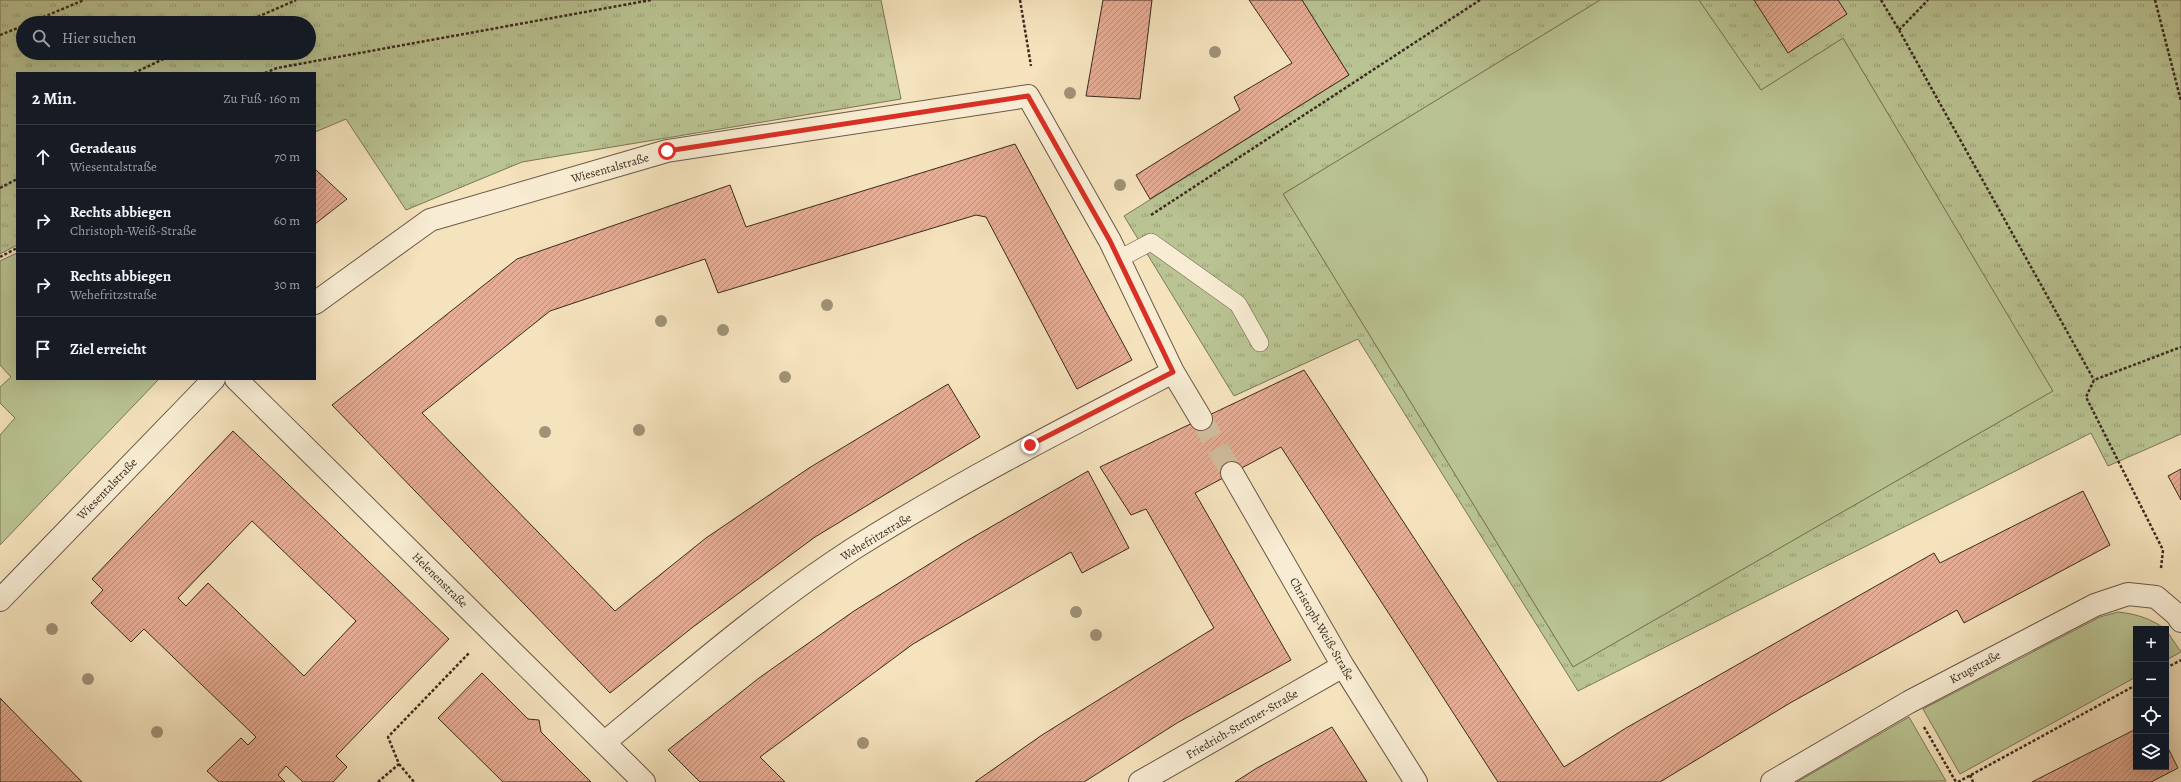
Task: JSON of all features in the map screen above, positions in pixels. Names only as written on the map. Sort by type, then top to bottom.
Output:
[{"type":"street","points":[[1028,96],[1119,259],[1173,372],[1200,419]]},
{"type":"street","name":"Wiesentalstraße","points":[[316,302],[430,220],[629,162],[667,151],[1028,96]]},
{"type":"street","name":"Wehefritzstraße","points":[[606,742],[749,622],[853,550],[1030,445],[1173,372]]},
{"type":"street","name":"Wiesentalstraße","points":[[0,600],[213,380]]},
{"type":"street","name":"Helenenstraße","points":[[237,380],[606,742],[644,782]]},
{"type":"street","name":"Christoph-Weiß-Straße","points":[[1232,473],[1343,666],[1416,782]]},
{"type":"street","name":"Krugstraße","points":[[1772,782],[1909,702],[2095,605],[2128,594],[2156,597]]},
{"type":"street","points":[[2156,597],[2176,614],[2181,621]]},
{"type":"street","name":"Friedrich-Stettner-Straße","points":[[1140,782],[1343,666]]},
{"type":"lane","points":[[1119,259],[1152,242],[1238,304],[1260,343]]},
{"type":"path","points":[[46,16],[84,0]]},
{"type":"path","points":[[260,16],[296,0]]},
{"type":"path","points":[[267,72],[277,68],[651,0]]},
{"type":"path","points":[[1020,0],[1033,80],[1028,96]]},
{"type":"path","points":[[1150,215],[1480,0]]},
{"type":"path","points":[[1881,0],[2094,380]]},
{"type":"path","points":[[1899,30],[1928,0]]},
{"type":"path","points":[[2155,0],[2181,102]]},
{"type":"path","points":[[0,35],[16,29]]},
{"type":"path","points":[[136,72],[161,60]]},
{"type":"path","points":[[0,188],[16,181]]},
{"type":"path","points":[[0,257],[16,249]]},
{"type":"path","points":[[2156,597],[2163,550],[2086,397],[2094,380],[2181,347]]},
{"type":"path","points":[[414,782],[399,764],[388,737],[491,630]]},
{"type":"path","points":[[2169,666],[2181,660]]},
{"type":"path","points":[[1909,702],[1957,782],[2133,687]]},
{"type":"path","points":[[378,782],[399,764]]},
{"type":"path","points":[[1970,776],[1973,782]]},
{"type":"green space","points":[[0,0],[881,0],[901,99],[522,162],[406,210],[346,119],[316,132],[316,72],[16,72],[16,246],[0,254]]},
{"type":"green space","points":[[1302,0],[1600,0],[1283,194],[1573,667],[2053,391],[1843,38],[1761,90],[1699,0],[2181,0],[2181,434],[2108,466],[2091,433],[1578,691],[1358,339],[1234,396],[1124,216],[1349,75]]},
{"type":"green space","points":[[1600,0],[1699,0],[1761,90],[1843,38],[2053,391],[1573,667],[1283,194]]},
{"type":"green space","points":[[16,253],[16,380],[158,380],[0,545],[0,435],[15,418],[0,403],[0,387],[11,377],[0,365],[0,261]]},
{"type":"green space","points":[[2118,612],[2143,617],[2160,626],[2133,626],[2133,679],[1960,774],[1923,709],[2100,617]]},
{"type":"green space","points":[[2169,634],[2181,652],[2169,658]]},
{"type":"green space","points":[[1909,717],[1946,781],[1797,782]]},
{"type":"building","points":[[1103,0],[1152,0],[1140,99],[1086,96]]},
{"type":"building","points":[[1249,0],[1302,0],[1349,75],[1150,199],[1136,175],[1240,110],[1234,97],[1292,63]]},
{"type":"building","points":[[1754,0],[1838,0],[1847,14],[1788,53]]},
{"type":"building","points":[[1015,144],[1132,360],[1077,389],[986,217],[976,215],[718,293],[705,259],[550,311],[422,413],[615,611],[706,538],[809,468],[948,384],[980,437],[815,537],[693,627],[610,693],[332,405],[517,259],[730,185],[746,227]]},
{"type":"building","points":[[316,170],[347,199],[316,223]]},
{"type":"building","points":[[1304,370],[1564,767],[1626,728],[1934,553],[1940,563],[2083,491],[2110,545],[1964,623],[1957,610],[1790,703],[1660,782],[1498,782],[1281,447],[1195,493],[1291,660],[1177,723],[1084,782],[975,782],[1042,735],[1214,628],[1146,509],[1131,515],[1100,467]]},
{"type":"building","points":[[233,431],[449,639],[336,756],[347,767],[333,782],[303,782],[286,766],[278,775],[285,782],[219,782],[207,771],[241,738],[248,745],[256,737],[144,629],[131,642],[91,603],[103,590],[92,579]],"holes":[[[252,521],[356,621],[304,676],[208,583],[186,606],[178,598]]]},
{"type":"building","points":[[2181,469],[2181,500],[2168,476]]},
{"type":"building","points":[[1088,471],[1129,548],[1082,573],[1071,552],[913,644],[760,757],[785,782],[700,782],[668,750],[759,678],[854,611],[963,543]]},
{"type":"building","points":[[482,673],[528,719],[539,720],[541,732],[591,782],[503,782],[438,718]]},
{"type":"building","points":[[0,698],[82,782],[0,782]]},
{"type":"building","points":[[1332,727],[1367,782],[1235,782],[1257,768]]},
{"type":"building","points":[[2133,731],[2133,770],[2169,770],[2169,750],[2178,768],[2151,782],[2032,782]]},
{"type":"tunnel","points":[[1201,419],[1232,473]]},
{"type":"route","points":[[667,151],[1028,96],[1110,241],[1173,372],[1030,445]]}]
